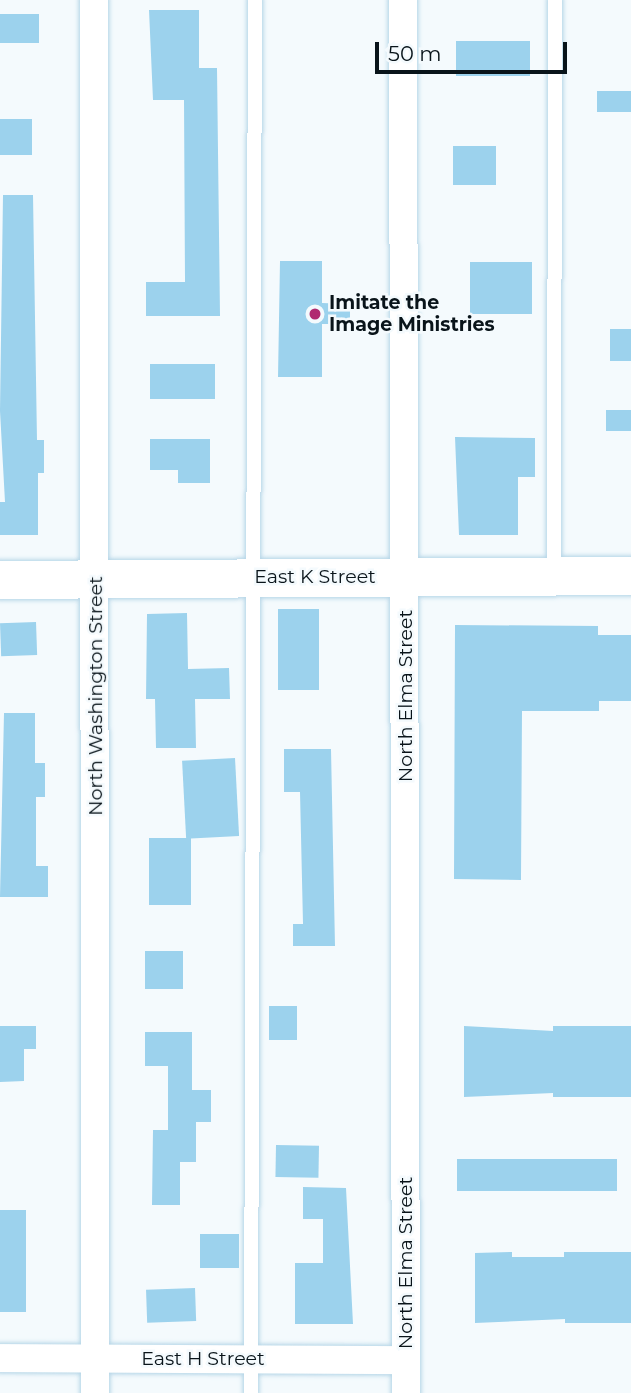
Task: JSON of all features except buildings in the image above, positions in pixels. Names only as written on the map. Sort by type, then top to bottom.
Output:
[{"type":"street","name":"North Washington Street","points":[[94,0],[95,1393]]},
{"type":"street","name":"North Elma Street","points":[[403,0],[406,1393]]},
{"type":"street","name":"East K Street","points":[[0,580],[96,577],[631,576]]},
{"type":"street","name":"East H Street","points":[[0,1358],[406,1360]]},
{"type":"lane","points":[[251,1393],[251,577],[255,0]]},
{"type":"lane","points":[[554,576],[555,0]]},
{"type":"place","name":"Imitate the Image Ministries","points":[[315,314]]}]
